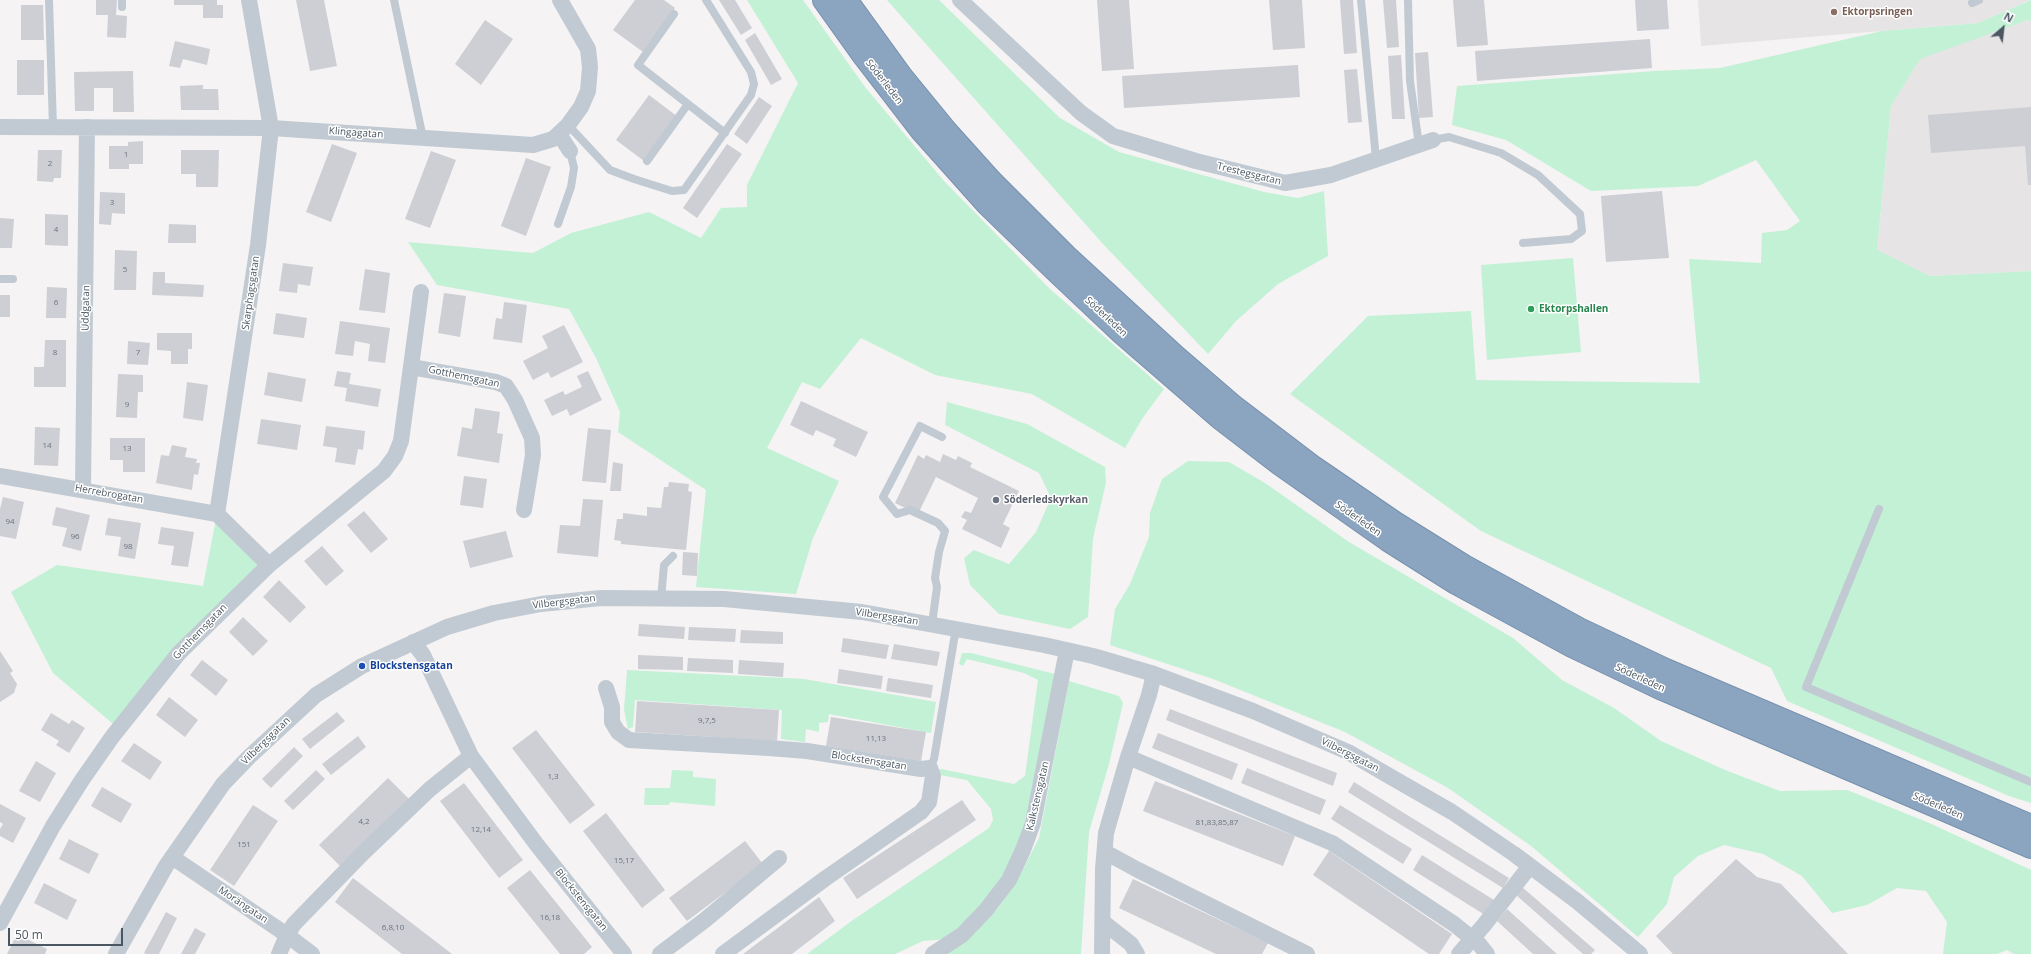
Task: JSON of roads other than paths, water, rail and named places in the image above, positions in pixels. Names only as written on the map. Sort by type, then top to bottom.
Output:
[{"type":"highway","name":"Söderleden","points":[[824,0],[864,56],[921,130],[988,205],[1054,269],[1123,334],[1220,418],[1280,464],[1382,536],[1456,583],[1578,649],[1660,688],[2031,847]]},
{"type":"highway","name":"Söderleden","points":[[846,0],[901,76],[946,131],[991,181],[1066,256],[1137,322],[1227,401],[1319,471],[1395,523],[1464,566],[1579,628],[1666,670],[2031,826]]},
{"type":"street","name":"Skarphagsgatan","points":[[218,514],[258,240],[271,128],[249,0]]},
{"type":"street","name":"Klingagatan","points":[[0,128],[87,126],[271,128],[533,145],[553,138],[563,130],[581,107],[588,91],[590,67],[588,49],[560,0]]},
{"type":"street","name":"Trestegsgatan","points":[[960,0],[1081,113],[1114,136],[1196,161],[1285,183],[1331,174],[1426,143]]},
{"type":"street","name":"Uddgatan","points":[[83,489],[87,126]]},
{"type":"street","points":[[563,130],[570,151]]},
{"type":"street","name":"Gotthemsgatan","points":[[0,923],[53,826],[112,737],[179,653],[269,565],[384,471],[395,456],[401,441],[422,292]]},
{"type":"street","name":"Gotthemsgatan","points":[[411,367],[496,382],[506,386],[515,400],[532,438],[534,455],[524,510]]},
{"type":"street","name":"Herrebrogatan","points":[[0,476],[83,489],[218,514]]},
{"type":"street","points":[[218,514],[269,565]]},
{"type":"street","name":"Vilbergsgatan","points":[[116,954],[139,910],[172,857],[223,784],[283,724],[316,695],[362,666],[445,628],[494,613],[541,604],[601,598],[724,599],[794,604],[862,612],[956,628],[1067,650],[1154,674],[1253,711],[1348,752],[1452,812],[1530,866],[1578,902],[1640,954]]},
{"type":"street","name":"Blockstensgatan","points":[[413,642],[423,655],[471,756],[537,845],[624,954]]},
{"type":"street","name":"Kalkstensgatan","points":[[933,954],[962,934],[986,910],[1008,880],[1023,850],[1033,824],[1067,650]]},
{"type":"street","points":[[1102,954],[1106,833],[1128,757],[1149,695],[1154,674]]},
{"type":"street","name":"Blockstensgatan","points":[[606,688],[612,707],[612,722],[618,732],[629,740],[776,748],[807,751],[921,769],[930,768]]},
{"type":"street","points":[[279,954],[287,935],[294,924],[363,853],[430,789],[471,756]]},
{"type":"street","points":[[1128,757],[1332,843],[1454,924],[1487,954]]},
{"type":"street","points":[[723,954],[826,878],[921,812],[928,802],[933,776],[930,768]]},
{"type":"street","points":[[1105,852],[1307,954]]},
{"type":"street","name":"Morängatan","points":[[172,857],[287,935],[312,954]]},
{"type":"street","points":[[660,954],[705,920],[778,858]]},
{"type":"street","points":[[1459,954],[1484,926],[1530,866]]},
{"type":"street","points":[[1103,922],[1131,944],[1137,954]]},
{"type":"lane","points":[[49,0],[53,127]]},
{"type":"lane","points":[[394,0],[423,138]]},
{"type":"lane","points":[[563,130],[610,170],[672,191],[684,190],[751,95],[754,84],[751,72],[706,0]]},
{"type":"lane","points":[[1361,0],[1376,159]]},
{"type":"lane","points":[[1408,0],[1410,81],[1426,143]]},
{"type":"lane","points":[[674,14],[638,65],[725,133]]},
{"type":"lane","points":[[647,161],[688,104]]},
{"type":"lane","name":"Trestegsgatan","points":[[1426,143],[1449,136],[1502,153],[1538,175],[1580,214],[1582,231],[1571,239],[1522,243]]},
{"type":"lane","points":[[558,224],[571,187],[574,168],[570,151]]},
{"type":"lane","points":[[0,279],[13,279]]},
{"type":"lane","points":[[932,624],[937,587],[935,578],[939,552],[945,530],[938,523],[910,510],[897,514],[883,496],[920,426],[942,438]]},
{"type":"lane","points":[[1879,509],[1806,686],[2031,782]]},
{"type":"lane","points":[[661,599],[664,566],[672,556]]},
{"type":"lane","points":[[930,768],[934,759],[956,628]]},
{"type":"place","name":"Ektorpsringen","points":[[1834,12]]},
{"type":"place","name":"Ektorpshallen","points":[[1531,309]]},
{"type":"place","name":"Söderledskyrkan","points":[[996,500]]},
{"type":"place","name":"Blockstensgatan","points":[[362,666]]}]
